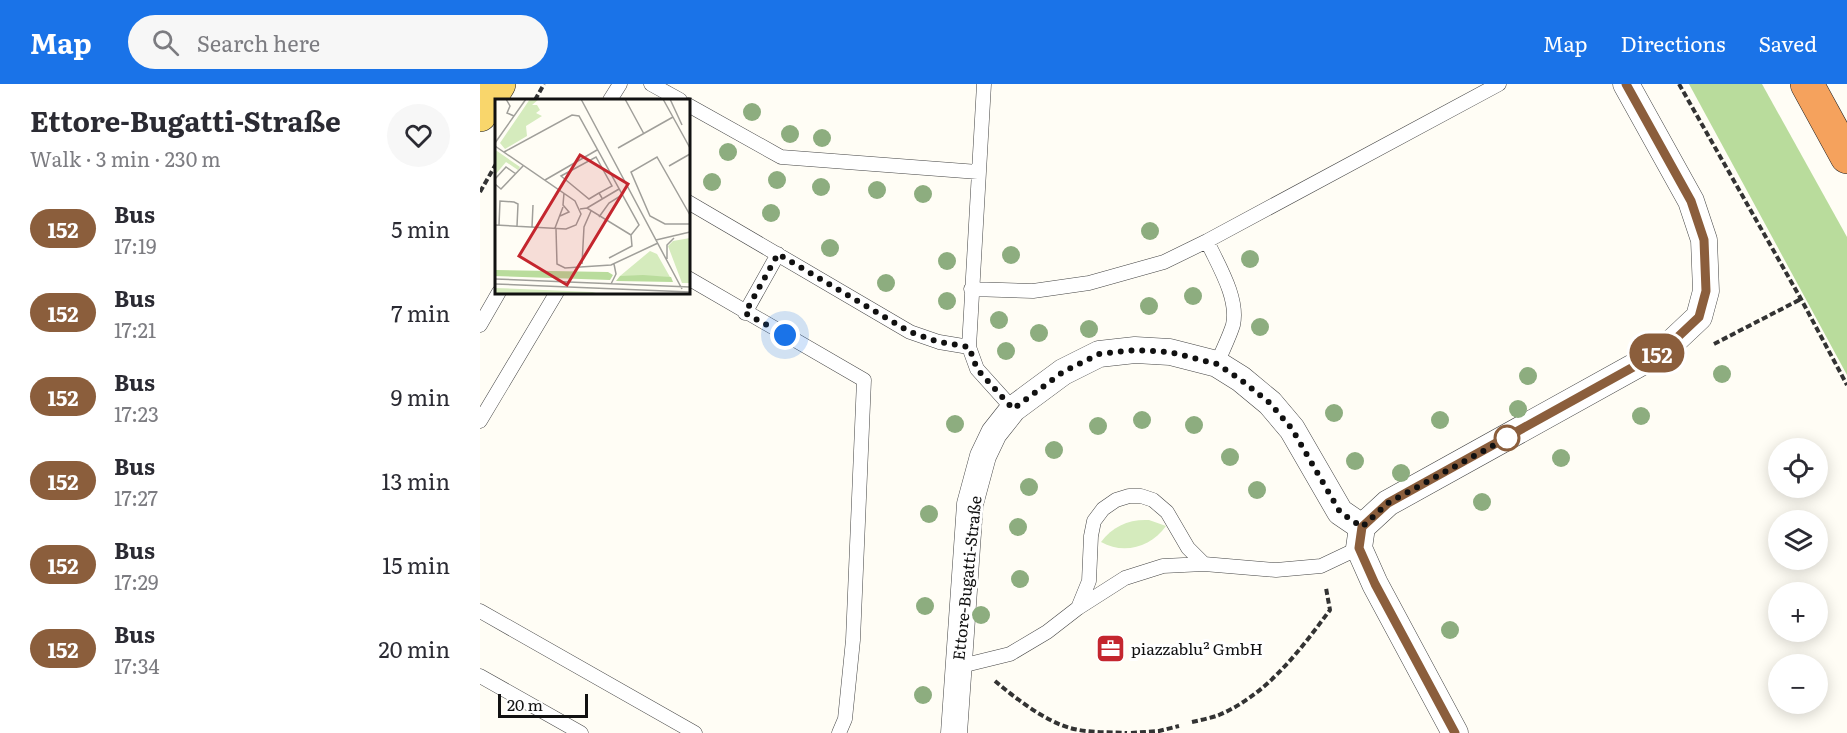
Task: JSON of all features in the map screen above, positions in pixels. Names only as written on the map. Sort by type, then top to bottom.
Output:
[{"type":"highway","points":[[1807,84],[1847,157]]},
{"type":"main road","points":[[480,115],[499,84]]},
{"type":"street","points":[[1360,537],[1388,503],[1664,350],[1699,317],[1706,291],[1704,240],[1691,201],[1626,84]]},
{"type":"street","name":"Ettore-Bugatti-Straße","points":[[954,733],[966,665],[970,504],[982,456],[994,433],[1013,409],[1063,372],[1099,354],[1135,350],[1170,352],[1217,364],[1270,403],[1292,429],[1340,512],[1360,537],[1375,584],[1455,733]]},
{"type":"lane","points":[[611,99],[620,84]]},
{"type":"lane","points":[[651,84],[678,99]]},
{"type":"lane","points":[[984,84],[969,347],[977,369],[1013,409]]},
{"type":"lane","points":[[971,289],[1033,291],[1089,283],[1164,262],[1500,84]]},
{"type":"lane","points":[[690,106],[781,157],[978,172]]},
{"type":"lane","points":[[690,203],[910,332],[939,342],[969,347]]},
{"type":"lane","points":[[1207,241],[1234,308],[1233,324],[1217,364]]},
{"type":"lane","points":[[745,313],[778,254]]},
{"type":"lane","points":[[690,279],[864,380],[853,640],[845,719],[839,733]]},
{"type":"lane","points":[[480,325],[498,294]]},
{"type":"lane","points":[[480,421],[556,294]]},
{"type":"lane","points":[[1078,608],[1089,581],[1091,536],[1095,521],[1103,509],[1116,500],[1129,496],[1141,496],[1153,500],[1167,512],[1188,548],[1204,564]]},
{"type":"lane","points":[[966,665],[1010,654],[1047,632],[1078,608],[1125,578],[1163,566],[1204,564],[1276,570],[1321,566],[1360,537]]},
{"type":"lane","points":[[480,611],[695,733]]},
{"type":"lane","points":[[480,676],[581,733]]},
{"type":"path","points":[[536,99],[544,84]]},
{"type":"path","points":[[1678,84],[1801,299],[1847,385]]},
{"type":"path","points":[[480,192],[495,166]]},
{"type":"path","points":[[1710,346],[1801,299]]},
{"type":"path","points":[[1192,722],[1220,715],[1248,698],[1292,661],[1330,610],[1321,566]]},
{"type":"path","points":[[966,665],[1017,700],[1069,728],[1129,733],[1159,731],[1179,726]]},
{"type":"green space","points":[[1689,84],[1762,84],[1847,237],[1847,375]]},
{"type":"green space","points":[[1149,520],[1166,526],[1145,544],[1119,548],[1101,542],[1122,525]]},
{"type":"bus line","name":"152","points":[[1455,733],[1375,584],[1359,548],[1362,527],[1388,503],[1664,350],[1699,317],[1706,291],[1704,240],[1691,201],[1626,84]]},
{"type":"place","name":"piazzablu² GmbH","points":[[1110,648]]},
{"type":"route","points":[[785,335],[745,313],[778,254],[910,332],[939,342],[969,347],[977,369],[1013,409],[1063,372],[1099,354],[1135,350],[1170,352],[1217,364],[1270,403],[1292,429],[1340,512],[1362,527],[1388,503],[1507,438]]}]
